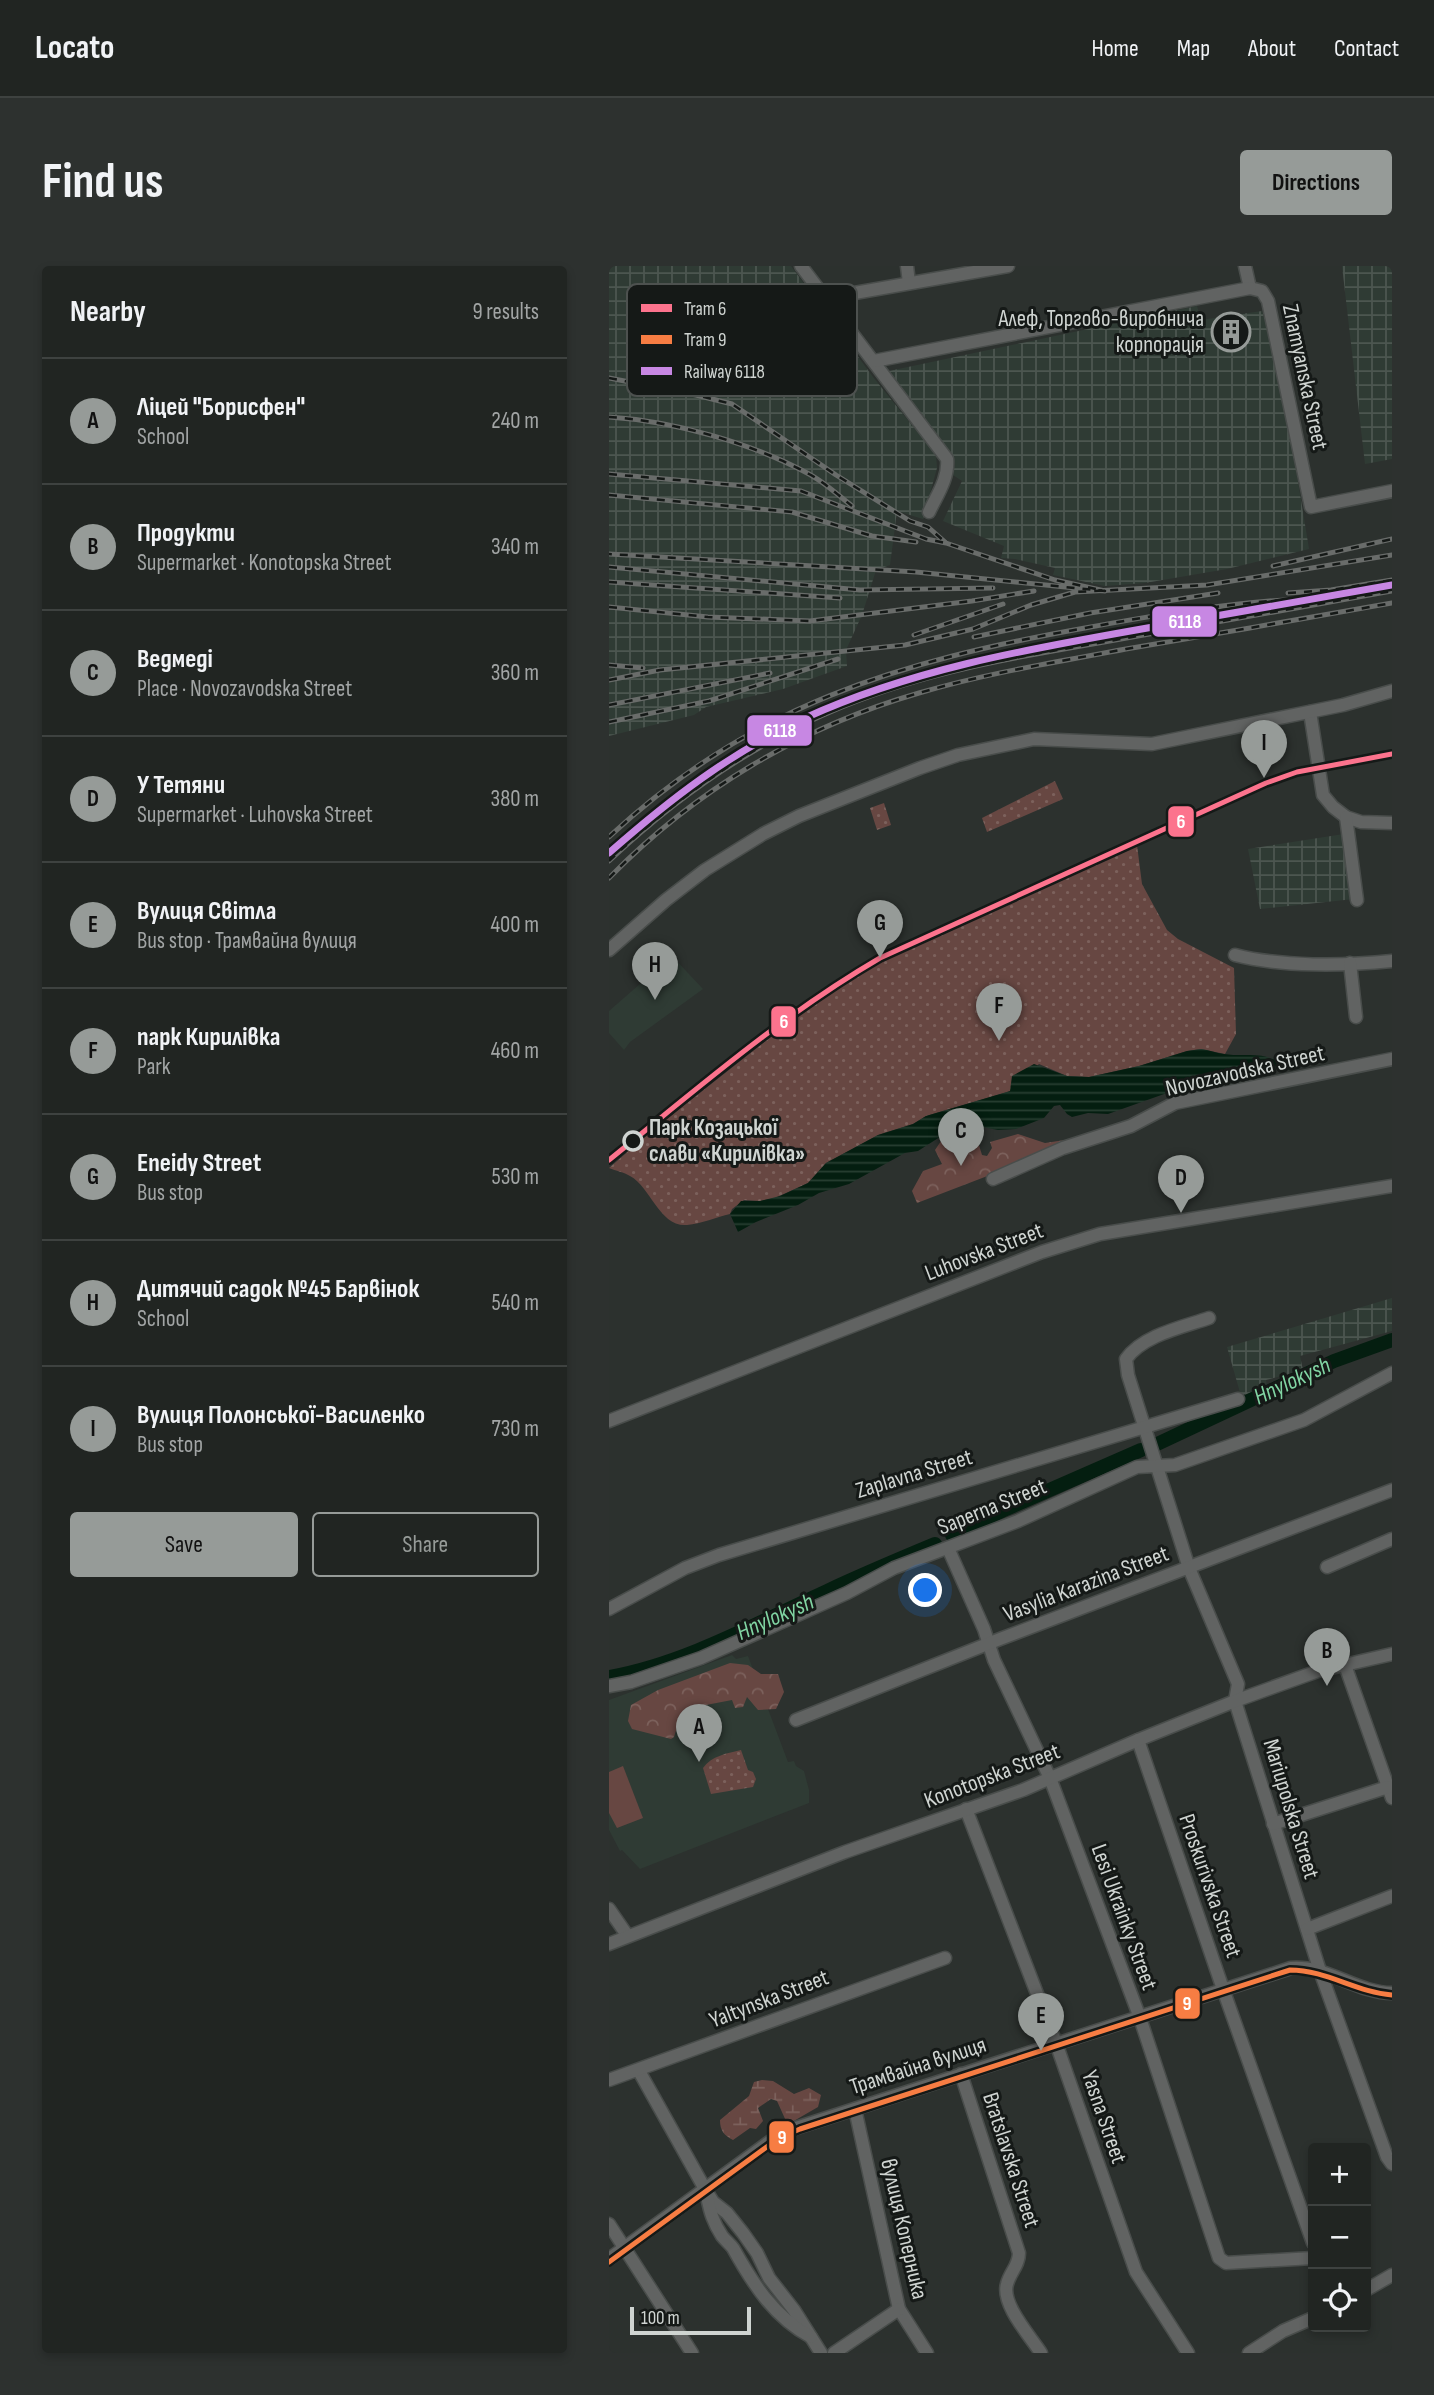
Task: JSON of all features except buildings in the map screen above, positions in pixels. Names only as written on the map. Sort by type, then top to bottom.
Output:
[{"type":"street","points":[[801,266],[815,284]]},
{"type":"street","points":[[907,266],[909,283]]},
{"type":"street","points":[[857,292],[1007,266]]},
{"type":"street","name":"Znamyanska Street","points":[[1245,266],[1250,288],[1262,291],[1268,301],[1311,507],[1392,491]]},
{"type":"street","points":[[874,361],[1250,288]]},
{"type":"street","points":[[857,339],[947,459],[948,469],[929,512]]},
{"type":"street","points":[[609,950],[676,892],[753,840],[799,816],[933,763],[983,748],[1034,738],[1152,744],[1310,712],[1392,691]]},
{"type":"street","points":[[1310,712],[1323,795],[1346,817],[1361,822],[1392,822]]},
{"type":"street","points":[[1346,817],[1357,900]]},
{"type":"street","points":[[1235,955],[1264,962],[1392,961]]},
{"type":"street","points":[[1350,963],[1356,1017]]},
{"type":"street","name":"Novozavodska Street","points":[[993,1179],[1063,1148],[1131,1126],[1175,1102],[1392,1059]]},
{"type":"street","name":"Luhovska Street","points":[[609,1421],[1042,1252],[1100,1234],[1392,1186]]},
{"type":"street","name":"Mariupolska Street","points":[[1209,1318],[1165,1333],[1139,1346],[1126,1359],[1128,1375],[1189,1568],[1238,1685],[1235,1701],[1320,1971],[1387,2157],[1392,2164]]},
{"type":"street","name":"Saperna Street","points":[[609,1686],[631,1682],[701,1658],[847,1593],[894,1568],[1018,1521],[1137,1467],[1175,1465],[1304,1420],[1392,1373]]},
{"type":"street","name":"Zaplavna Street","points":[[609,1609],[685,1568],[719,1555],[1238,1399]]},
{"type":"street","name":"Vasylia Karazina Street","points":[[796,1720],[1392,1490]]},
{"type":"street","points":[[1327,1566],[1392,1539]]},
{"type":"street","name":"Lesi Ukrainky Street","points":[[948,1548],[994,1660],[1050,1778],[1139,2017],[1221,2261],[1226,2263],[1308,2258]]},
{"type":"street","name":"Konotopska Street","points":[[609,1944],[845,1852],[1013,1794],[1235,1701],[1318,1671],[1392,1654]]},
{"type":"street","points":[[1273,1824],[1390,1792],[1345,1665]]},
{"type":"street","name":"Proskurivska Street","points":[[1138,1740],[1308,2229]]},
{"type":"street","name":"Yasna Street","points":[[966,1809],[1056,2043],[1136,2272],[1188,2353]]},
{"type":"street","points":[[1307,1929],[1392,1896]]},
{"type":"street","points":[[609,1909],[627,1935]]},
{"type":"street","name":"Yaltynska Street","points":[[609,2080],[945,1958]]},
{"type":"street","name":"Трамвайна вулиця","points":[[609,2259],[706,2191],[778,2136],[855,2109],[1291,1968],[1320,1971],[1371,1990],[1392,1993]]},
{"type":"street","points":[[639,2071],[713,2202],[743,2233],[757,2253],[769,2278],[794,2310],[821,2353]]},
{"type":"street","name":"Bratslavska Street","points":[[961,2074],[1019,2260],[1006,2285],[1005,2295],[1008,2304],[1041,2353]]},
{"type":"street","name":"вулиця Коперника","points":[[855,2109],[899,2309],[927,2353]]},
{"type":"street","points":[[706,2191],[708,2210],[713,2222],[731,2246],[758,2292],[783,2319],[811,2337]]},
{"type":"street","points":[[609,2224],[692,2353]]},
{"type":"street","points":[[1371,2287],[1392,2274]]},
{"type":"street","points":[[834,2353],[899,2309]]},
{"type":"street","points":[[1249,2353],[1283,2331],[1308,2320]]},
{"type":"shaded area","points":[[609,266],[791,266],[804,284],[627,284],[627,396],[857,396],[857,355],[936,455],[937,468],[923,519],[897,511],[890,565],[876,570],[862,615],[846,650],[847,666],[783,689],[706,707],[694,715],[609,736]]},
{"type":"shaded area","points":[[1342,266],[1392,266],[1392,459],[1365,464]]},
{"type":"shaded area","points":[[1197,306],[1201,320],[1262,311],[1282,383],[1309,549],[1227,569],[1145,583],[1105,586],[1053,575],[1055,568],[1001,558],[1004,546],[943,521],[962,481],[953,475],[955,463],[949,452],[887,377],[889,371]]},
{"type":"shaded area","points":[[1344,834],[1354,899],[1260,909],[1248,849]]},
{"type":"shaded area","points":[[672,956],[703,989],[630,1042],[624,1050],[609,1033],[609,1011]]},
{"type":"shaded area","points":[[1201,1049],[1224,1054],[1267,1057],[1280,1063],[1263,1072],[1256,1071],[1181,1088],[1108,1114],[1088,1113],[1072,1117],[1060,1105],[1054,1106],[1044,1118],[1016,1129],[998,1130],[967,1124],[957,1126],[918,1151],[905,1153],[849,1184],[819,1193],[738,1232],[730,1214],[741,1201],[760,1201],[780,1196],[808,1183],[826,1163],[878,1135],[913,1124],[926,1116],[1010,1091],[1012,1076],[1034,1064],[1067,1076],[1089,1077]]},
{"type":"shaded area","points":[[1392,1298],[1392,1331],[1300,1356],[1303,1370],[1266,1380],[1267,1387],[1241,1396],[1227,1347]]},
{"type":"shaded area","points":[[732,1655],[736,1659],[748,1656],[788,1762],[794,1761],[796,1766],[804,1771],[809,1803],[640,1869],[620,1851],[609,1830],[609,1700]]},
{"type":"green space","points":[[1055,781],[1063,799],[987,832],[982,818]]},
{"type":"green space","points":[[884,803],[891,825],[877,830],[870,808]]},
{"type":"green space","points":[[1137,845],[1142,884],[1167,930],[1178,939],[1234,968],[1236,1034],[1225,1054],[1201,1049],[1187,1051],[1139,1066],[1089,1077],[1067,1076],[1039,1064],[1011,1091],[926,1116],[913,1124],[878,1135],[826,1163],[808,1183],[775,1198],[744,1200],[732,1209],[730,1214],[687,1225],[669,1220],[637,1181],[609,1168],[649,1133],[833,988],[919,942]]},
{"type":"green space","points":[[957,1127],[975,1132],[982,1155],[987,1156],[992,1148],[990,1142],[1018,1134],[1045,1143],[1065,1140],[990,1175],[917,1203],[912,1191],[923,1171],[942,1164],[935,1150]]},
{"type":"green space","points":[[730,1663],[748,1665],[761,1674],[778,1674],[784,1692],[776,1709],[758,1710],[747,1697],[743,1707],[735,1708],[732,1700],[706,1705],[677,1727],[671,1739],[632,1729],[628,1721],[631,1705],[658,1690]]},
{"type":"green space","points":[[741,1750],[748,1770],[753,1772],[756,1779],[753,1787],[711,1794],[703,1768],[715,1758]]},
{"type":"green space","points":[[623,1766],[643,1818],[617,1828],[609,1813],[609,1772]]},
{"type":"green space","points":[[773,2081],[794,2094],[809,2088],[821,2095],[818,2107],[792,2122],[786,2121],[777,2101],[771,2099],[758,2108],[763,2121],[756,2129],[750,2128],[733,2140],[723,2132],[720,2120],[749,2096],[754,2082]]},
{"type":"waterway","name":"Hnylokysh","points":[[1155,1445],[1334,1361],[1392,1340]]},
{"type":"waterway","name":"Hnylokysh","points":[[952,1535],[1141,1450]]},
{"type":"waterway","name":"Hnylokysh","points":[[609,1677],[637,1671],[693,1652],[935,1544]]},
{"type":"railway","points":[[609,378],[627,382]]},
{"type":"railway","points":[[700,396],[732,404],[836,475],[910,521],[928,527],[945,542]]},
{"type":"railway","points":[[609,417],[659,423],[738,443],[815,477],[852,506]]},
{"type":"railway","points":[[609,474],[801,491],[926,539],[946,543],[1055,580],[1105,591],[916,572],[609,554]]},
{"type":"railway","points":[[609,495],[792,512],[872,536],[916,542]]},
{"type":"railway","points":[[1273,566],[1392,539]]},
{"type":"railway","points":[[609,680],[660,670],[905,645],[973,629],[1031,605],[1075,592],[1207,585],[1392,555]]},
{"type":"railway","points":[[609,567],[860,590],[993,588]]},
{"type":"railway","points":[[1288,593],[1331,590],[1392,580]]},
{"type":"railway","points":[[609,582],[840,598]]},
{"type":"railway","points":[[609,607],[708,617],[810,621],[1034,591]]},
{"type":"railway","points":[[609,861],[690,793],[748,754],[810,721],[874,695],[939,675],[1005,660],[1392,591]]},
{"type":"railway","points":[[974,637],[1090,613],[1218,593]]},
{"type":"railway","points":[[609,837],[662,791],[717,753],[773,722],[831,695],[890,674],[952,656],[1085,628],[1192,610],[1299,599]]},
{"type":"railway","points":[[609,878],[677,817],[752,765],[792,743],[875,707],[945,686],[1022,668],[1392,603]]},
{"type":"railway","points":[[914,635],[1003,604]]},
{"type":"railway","points":[[609,722],[709,701],[838,659]]},
{"type":"railway","points":[[609,665],[643,668]]},
{"type":"railway","points":[[609,705],[770,673]]},
{"type":"tram line","name":"6","points":[[609,1160],[774,1028],[880,958],[1266,783],[1297,772],[1392,754]]},
{"type":"tram line","name":"9","points":[[609,2262],[779,2138],[800,2129],[1290,1970],[1316,1973],[1366,1990],[1392,1995]]},
{"type":"rail line","name":"6118","points":[[609,853],[702,778],[752,746],[805,718],[885,687],[926,674],[1051,645],[1392,585]]},
{"type":"place","name":"Алеф, Торгово-виробнича корпорація","points":[[1231,332]]},
{"type":"place","name":"Вулиця Полонської-Василенко","points":[[1264,778]]},
{"type":"place","name":"Eneidy Street","points":[[880,958]]},
{"type":"place","name":"Дитячий садок №45 Барвінок","points":[[655,1000]]},
{"type":"place","name":"парк Кирилівка","points":[[999,1041]]},
{"type":"place","name":"Парк Козацької слави «Кирилівка»","points":[[633,1141]]},
{"type":"place","name":"Ведмеді","points":[[961,1166]]},
{"type":"place","name":"У Тетяни","points":[[1181,1213]]},
{"type":"place","name":"Продукти","points":[[1327,1686]]},
{"type":"place","name":"Ліцей \"Борисфен\"","points":[[699,1762]]},
{"type":"place","name":"Вулиця Світла","points":[[1041,2051]]}]
